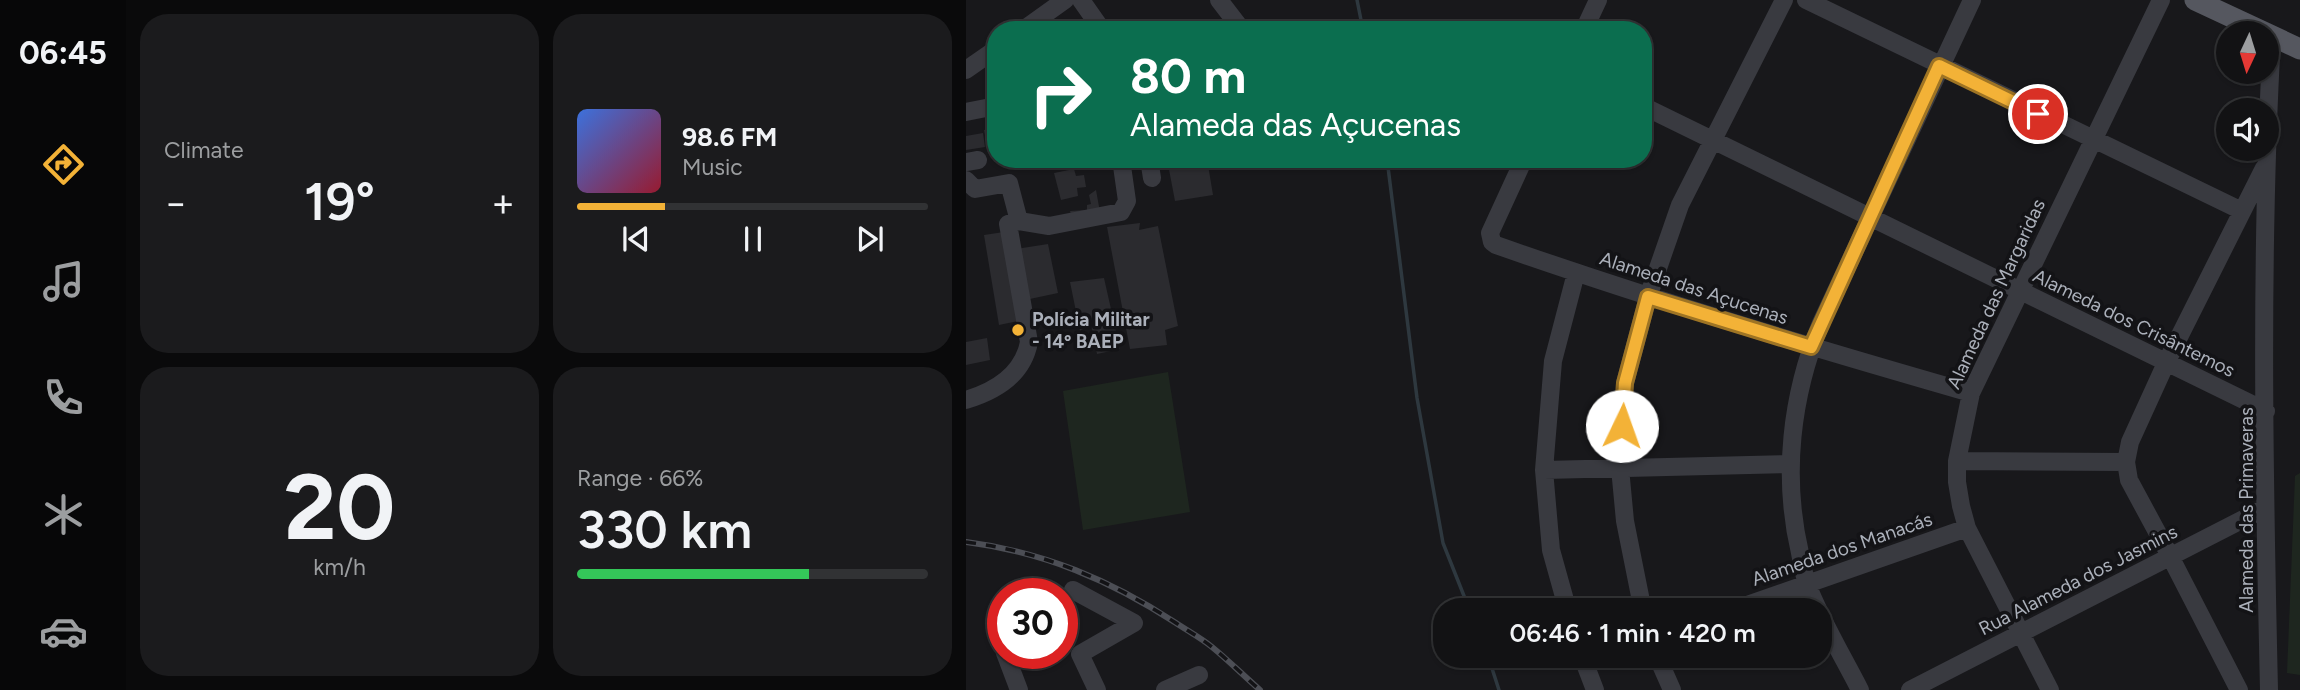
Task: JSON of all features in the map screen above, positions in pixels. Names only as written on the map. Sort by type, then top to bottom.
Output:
[{"type":"main road","points":[[2195,0],[2240,21]]},
{"type":"main road","points":[[2279,39],[2300,49]]},
{"type":"street","points":[[1036,21],[1065,0]]},
{"type":"street","points":[[1081,0],[1096,21]]},
{"type":"street","points":[[1219,0],[1235,21]]},
{"type":"street","points":[[1588,21],[1598,0]]},
{"type":"street","points":[[1640,598],[1625,521],[1620,468],[1625,383],[1648,297],[1680,205],[1784,0]]},
{"type":"street","points":[[1806,0],[2242,211]]},
{"type":"street","points":[[1860,690],[1807,583],[1792,519],[1789,464],[1791,438],[1811,347],[1869,216],[1972,0]]},
{"type":"street","name":"Alameda das Margaridas","points":[[2050,690],[1967,528],[1957,482],[1957,461],[1971,393],[2161,0]]},
{"type":"street","points":[[966,70],[987,55]]},
{"type":"street","name":"Alameda das Primaveras","points":[[2269,690],[2266,411],[2259,194],[2266,164],[2270,84]]},
{"type":"street","points":[[966,112],[987,108]]},
{"type":"street","name":"Alameda dos Crisântemos","points":[[1652,110],[2266,411]]},
{"type":"street","points":[[966,400],[989,393],[1018,371],[1027,357],[1029,342],[1008,225],[1019,221],[1049,226],[1121,212],[1127,201],[1122,168]]},
{"type":"street","points":[[1150,168],[1152,178]]},
{"type":"street","name":"Alameda das Açucenas","points":[[1520,168],[1492,229],[1490,237],[1496,245],[1648,297],[1971,393]]},
{"type":"street","points":[[966,180],[975,189],[1009,183],[1019,221]]},
{"type":"street","points":[[2239,690],[2129,480],[2126,462],[2130,442],[2166,363],[2242,211],[2259,194]]},
{"type":"street","points":[[1564,598],[1551,550],[1545,470],[1553,360],[1576,273]]},
{"type":"street","points":[[1957,461],[2126,462]]},
{"type":"street","points":[[1545,470],[1789,464]]},
{"type":"street","name":"Rua Alameda dos Jasmins","points":[[1910,690],[2265,508]]},
{"type":"street","name":"Alameda dos Manacás","points":[[1766,598],[1967,528]]},
{"type":"street","points":[[1078,593],[1134,623],[1080,654],[1097,690]]},
{"type":"street","points":[[1590,668],[1595,690]]},
{"type":"street","points":[[1662,668],[1672,690]]},
{"type":"street","points":[[1011,669],[1019,690]]},
{"type":"street","points":[[1165,690],[1199,675]]},
{"type":"shaded area","points":[[1168,372],[1190,512],[1083,530],[1063,391]]},
{"type":"shaded area","points":[[2300,473],[2300,675],[2287,673],[2295,476]]},
{"type":"building","points":[[983,133],[985,147],[966,150],[966,136]]},
{"type":"building","points":[[1169,168],[1208,168],[1213,195],[1175,201]]},
{"type":"building","points":[[1074,169],[1076,176],[1084,175],[1086,187],[1077,188],[1078,196],[1061,200],[1054,173]]},
{"type":"building","points":[[1096,190],[1100,212],[1072,218],[1070,211],[1087,210],[1087,205],[1091,204],[1089,195]]},
{"type":"building","points":[[1140,223],[1139,230],[1158,226],[1178,326],[1165,330],[1167,345],[1130,349],[1107,227]]},
{"type":"building","points":[[1004,232],[1018,321],[999,325],[984,235]]},
{"type":"building","points":[[1048,244],[1058,293],[1025,300],[1016,249]]},
{"type":"building","points":[[1104,278],[1120,349],[1097,354],[1091,324],[1080,331],[1070,282]]},
{"type":"building","points":[[987,338],[990,360],[966,365],[966,342]]},
{"type":"waterway","points":[[1357,0],[1361,21]]},
{"type":"waterway","points":[[1388,168],[1417,398],[1443,543],[1465,598]]},
{"type":"waterway","points":[[1492,668],[1499,690]]},
{"type":"railway","points":[[966,542],[1022,553],[1101,581],[1151,608],[1208,644],[1260,690]]},
{"type":"place","name":"Polícia Militar - 14º BAEP","points":[[1018,330]]},
{"type":"route","points":[[1622,426],[1625,383],[1648,297],[1811,347],[1939,66],[2038,114]]}]
